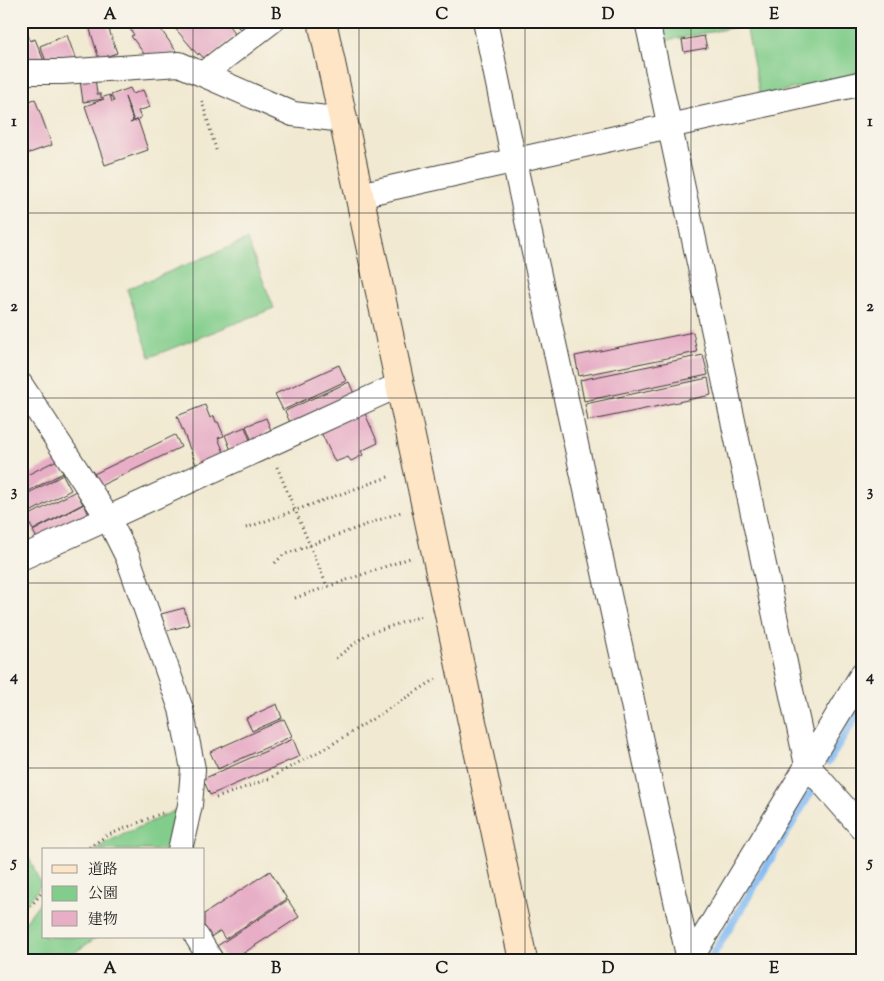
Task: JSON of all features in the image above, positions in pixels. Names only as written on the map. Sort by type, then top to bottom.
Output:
[{"type":"street","points":[[198,72],[272,21]]},
{"type":"street","points":[[322,21],[522,960]]},
{"type":"street","points":[[485,21],[689,960]]},
{"type":"street","points":[[648,21],[807,765],[863,829]]},
{"type":"street","points":[[21,72],[62,72],[179,64],[294,114],[343,120]]},
{"type":"street","points":[[359,195],[863,84]]},
{"type":"street","points":[[21,385],[108,518],[128,558],[181,708],[193,769],[190,805],[180,848]]},
{"type":"street","points":[[21,558],[399,385]]},
{"type":"street","points":[[689,960],[863,673]]},
{"type":"street","points":[[198,938],[212,960]]},
{"type":"path","points":[[198,72],[217,153]]},
{"type":"path","points":[[267,445],[327,586]]},
{"type":"path","points":[[246,528],[416,466]]},
{"type":"path","points":[[275,563],[283,555],[424,504]]},
{"type":"path","points":[[295,598],[434,550]]},
{"type":"path","points":[[336,658],[367,634],[447,608]]},
{"type":"path","points":[[88,848],[106,836],[173,808],[202,803],[268,779],[331,745],[439,677],[460,668]]},
{"type":"path","points":[[21,918],[42,892]]},
{"type":"green space","points":[[660,21],[863,21],[863,73],[760,96],[746,25],[664,41]]},
{"type":"green space","points":[[247,240],[274,308],[150,357],[127,289]]},
{"type":"green space","points":[[176,810],[180,819],[173,848],[97,848]]},
{"type":"green space","points":[[21,840],[41,885],[21,911]]},
{"type":"green space","points":[[42,900],[42,938],[96,938],[64,960],[21,960],[21,927]]},
{"type":"building","points":[[21,21],[23,21],[30,41],[35,39],[44,61],[21,62]]},
{"type":"building","points":[[106,21],[117,53],[99,59],[89,26]]},
{"type":"building","points":[[125,21],[155,21],[176,51],[172,54],[145,55],[131,36],[134,35]]},
{"type":"building","points":[[167,21],[225,21],[236,35],[206,61],[199,53],[198,55]]},
{"type":"building","points":[[233,21],[258,21],[243,33]]},
{"type":"building","points":[[67,35],[76,60],[46,61],[40,46]]},
{"type":"building","points":[[704,36],[707,48],[684,52],[682,40]]},
{"type":"building","points":[[95,78],[97,94],[101,94],[101,98],[110,95],[112,102],[114,101],[111,95],[130,88],[133,94],[143,90],[150,107],[138,111],[141,118],[134,121],[125,97],[133,121],[130,123],[138,120],[148,150],[105,165],[85,106],[104,99],[83,102],[80,80]]},
{"type":"building","points":[[35,99],[52,145],[21,156],[21,104]]},
{"type":"building","points":[[693,332],[697,352],[579,376],[575,356]]},
{"type":"building","points":[[703,355],[708,375],[584,401],[580,380]]},
{"type":"building","points":[[339,365],[346,381],[283,410],[275,394]]},
{"type":"building","points":[[708,378],[711,395],[588,421],[585,404]]},
{"type":"building","points":[[349,382],[355,396],[291,425],[285,411]]},
{"type":"building","points":[[205,405],[210,418],[214,416],[224,436],[218,438],[225,455],[197,467],[177,416]]},
{"type":"building","points":[[363,409],[378,443],[361,451],[363,455],[351,461],[348,457],[335,462],[318,426]]},
{"type":"building","points":[[266,418],[271,430],[263,434],[265,439],[253,444],[246,426]]},
{"type":"building","points":[[245,427],[252,445],[232,453],[225,435]]},
{"type":"building","points":[[175,435],[181,447],[100,486],[94,474]]},
{"type":"building","points":[[57,460],[63,473],[21,495],[21,478]]},
{"type":"building","points":[[63,475],[71,490],[21,517],[21,497]]},
{"type":"building","points":[[76,491],[83,504],[33,530],[26,517]]},
{"type":"building","points":[[84,504],[90,517],[40,544],[33,531]]},
{"type":"building","points":[[184,608],[189,625],[166,631],[161,614]]},
{"type":"building","points":[[277,704],[282,718],[252,731],[246,718]]},
{"type":"building","points":[[284,719],[292,736],[218,769],[210,752]]},
{"type":"building","points":[[293,739],[300,756],[210,795],[203,779]]},
{"type":"building","points":[[270,871],[287,899],[225,939],[220,931],[209,938],[205,931],[205,913]]},
{"type":"building","points":[[288,900],[299,917],[233,960],[226,960],[217,946]]},
{"type":"waterway","points":[[828,762],[863,705]]},
{"type":"waterway","points":[[710,960],[811,792]]}]
